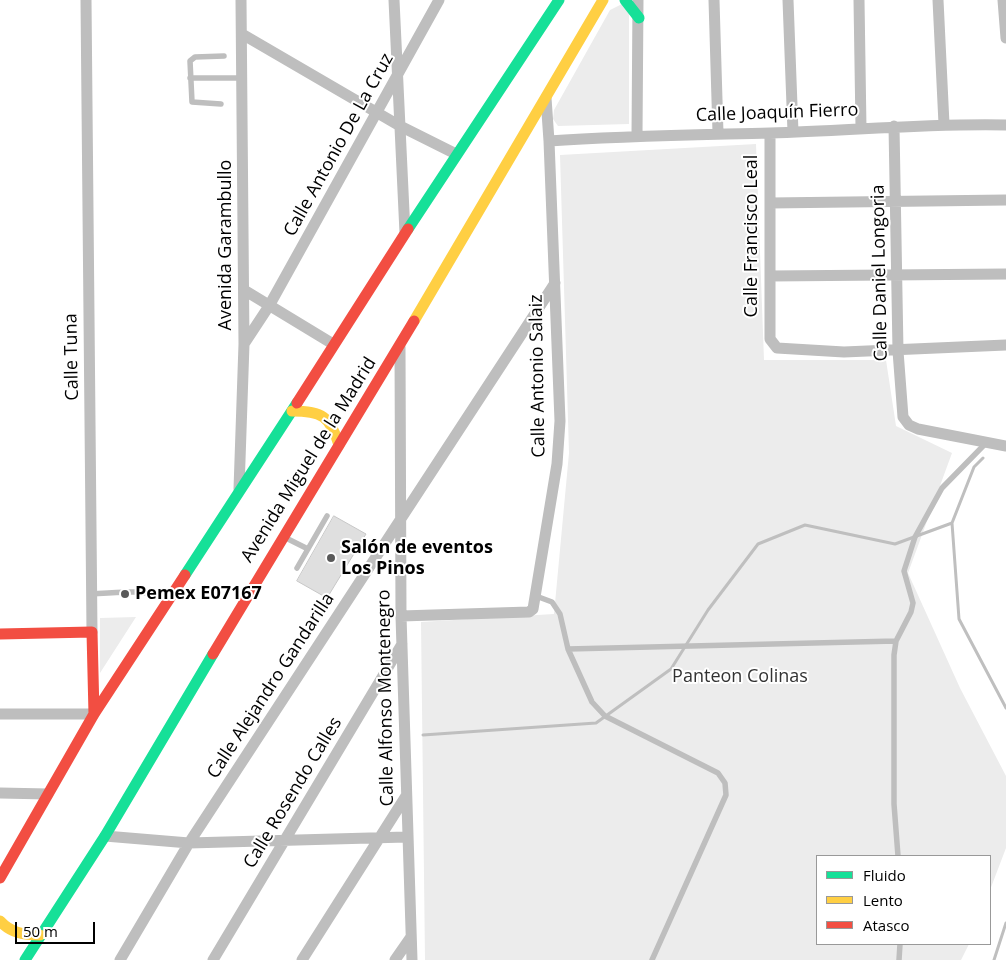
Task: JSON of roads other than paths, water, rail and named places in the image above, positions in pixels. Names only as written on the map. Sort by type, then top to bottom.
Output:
[{"type":"main road","points":[[0,878],[94,714],[239,489],[292,411],[456,154],[559,0]]},
{"type":"main road","name":"Avenida Miguel de la Madrid","points":[[25,960],[105,836],[282,536],[400,345],[604,0]]},
{"type":"main road","points":[[625,0],[639,18]]},
{"type":"main road","points":[[292,411],[314,411],[327,418],[334,428],[339,446]]},
{"type":"main road","points":[[0,634],[92,632]]},
{"type":"main road","name":"Calle Tuna","points":[[92,632],[94,714]]},
{"type":"main road","points":[[0,921],[12,932],[40,936]]},
{"type":"street","name":"Calle Tuna","points":[[86,0],[92,632]]},
{"type":"street","name":"Avenida Garambullo","points":[[239,489],[244,344],[241,0]]},
{"type":"street","points":[[394,0],[405,234]]},
{"type":"street","name":"Calle Antonio De La Cruz","points":[[244,344],[269,306],[378,113],[439,0]]},
{"type":"street","points":[[550,0],[550,12]]},
{"type":"street","points":[[637,135],[638,0]]},
{"type":"street","points":[[714,0],[718,133]]},
{"type":"street","points":[[788,0],[792,132]]},
{"type":"street","points":[[859,0],[861,128]]},
{"type":"street","points":[[938,0],[944,124]]},
{"type":"street","points":[[1003,0],[1006,38]]},
{"type":"street","points":[[242,34],[400,126],[456,154]]},
{"type":"street","name":"Calle Antonio Salaiz","points":[[536,596],[559,444],[560,397],[546,98]]},
{"type":"street","name":"Calle Joaquín Fierro","points":[[549,141],[637,135],[770,133],[944,124],[1006,125]]},
{"type":"street","name":"Calle Daniel Longoria","points":[[894,126],[897,199],[898,351],[904,420],[909,426],[918,429],[986,443]]},
{"type":"street","name":"Calle Francisco Leal","points":[[770,133],[770,339],[773,346],[796,351],[898,351]]},
{"type":"street","points":[[770,203],[897,199],[1006,200]]},
{"type":"street","points":[[770,276],[1006,274]]},
{"type":"street","name":"Calle Alejandro Gandarilla","points":[[120,960],[189,842],[555,283]]},
{"type":"street","points":[[244,290],[333,344]]},
{"type":"street","name":"Calle Alfonso Montenegro","points":[[400,345],[401,616],[406,837],[412,960]]},
{"type":"street","points":[[898,351],[1006,345]]},
{"type":"street","points":[[986,443],[1006,446]]},
{"type":"street","points":[[401,616],[529,612],[533,608],[536,596]]},
{"type":"street","name":"Calle Rosendo Calles","points":[[213,960],[402,644]]},
{"type":"street","points":[[0,714],[94,714]]},
{"type":"street","points":[[0,793],[48,794]]},
{"type":"street","points":[[302,960],[406,796]]},
{"type":"street","points":[[105,836],[189,842],[406,837]]},
{"type":"street","points":[[395,960],[411,937]]},
{"type":"lane","points":[[221,104],[192,102],[190,60],[192,58],[224,56]]},
{"type":"lane","points":[[190,78],[243,78]]},
{"type":"lane","points":[[898,855],[894,804],[893,695],[896,641],[912,612],[912,603],[904,570],[907,555],[942,488],[986,443]]},
{"type":"lane","points":[[296,568],[327,516]]},
{"type":"lane","points":[[282,536],[308,549]]},
{"type":"lane","points":[[92,594],[127,591],[154,593],[169,598]]},
{"type":"lane","points":[[536,596],[552,602],[560,614],[568,649],[592,702],[605,716],[718,774],[725,783],[726,795],[652,960]]},
{"type":"lane","points":[[568,649],[896,641]]},
{"type":"lane","points":[[899,960],[900,945]]},
{"type":"waterway","points":[[983,458],[974,467],[952,523],[959,619],[1006,708]]},
{"type":"waterway","points":[[423,735],[596,723],[671,669],[708,610],[758,544],[805,525],[895,544],[952,523]]},
{"type":"waterway","points":[[994,960],[1006,923]]},
{"type":"place","name":"Salón de eventos Los Pinos","points":[[331,558]]},
{"type":"place","name":"Pemex E07167","points":[[125,594]]},
{"type":"park label","name":"Panteon Colinas","points":[[740,677]]}]
